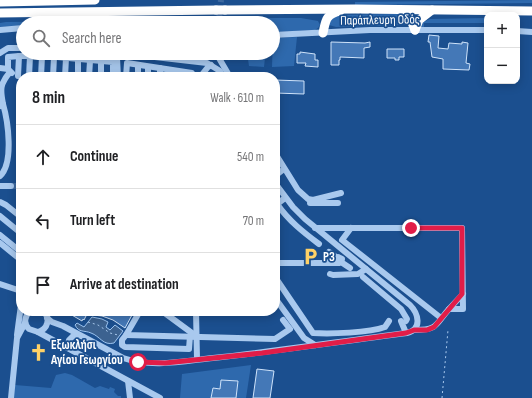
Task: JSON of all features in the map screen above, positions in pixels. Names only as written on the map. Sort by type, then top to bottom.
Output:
[{"type":"highway","points":[[0,2],[95,0]]},
{"type":"highway","points":[[323,33],[325,22],[328,17],[336,12],[356,9]]},
{"type":"highway","points":[[0,13],[130,10],[356,9],[532,11]]},
{"type":"highway","points":[[91,16],[119,14],[130,10]]},
{"type":"highway","points":[[307,10],[312,12],[320,20],[323,26],[323,33]]},
{"type":"highway","points":[[400,10],[412,20],[415,30]]},
{"type":"highway","points":[[415,30],[419,20],[432,10]]},
{"type":"highway","points":[[0,19],[16,18]]},
{"type":"street","points":[[0,30],[16,29]]},
{"type":"street","name":"Παράπλευρη Οδός","points":[[280,35],[415,30],[484,30]]},
{"type":"street","points":[[520,31],[532,32]]},
{"type":"street","points":[[0,53],[8,48],[16,48]]},
{"type":"street","points":[[0,176],[5,171],[3,167],[7,155],[8,144],[7,120],[2,105],[1,87],[9,70],[8,57],[16,56]]},
{"type":"street","points":[[19,60],[19,72]]},
{"type":"street","points":[[29,72],[30,60]]},
{"type":"street","points":[[41,72],[42,60]]},
{"type":"street","points":[[53,72],[54,60]]},
{"type":"street","points":[[65,72],[66,60]]},
{"type":"street","points":[[78,60],[78,72]]},
{"type":"street","points":[[89,72],[90,60],[113,62],[113,72]]},
{"type":"street","points":[[117,60],[118,72]]},
{"type":"street","points":[[120,72],[122,60]]},
{"type":"street","points":[[184,60],[211,65],[220,72]]},
{"type":"street","points":[[220,60],[227,72]]},
{"type":"street","points":[[101,61],[101,72]]},
{"type":"street","points":[[201,62],[203,65],[202,72]]},
{"type":"street","points":[[126,72],[127,63],[178,72]]},
{"type":"street","points":[[138,65],[138,72]]},
{"type":"street","points":[[204,72],[211,65]]},
{"type":"street","points":[[148,67],[148,72]]},
{"type":"street","points":[[0,68],[9,70],[16,75]]},
{"type":"street","points":[[0,120],[7,120]]},
{"type":"street","points":[[0,132],[8,132]]},
{"type":"street","points":[[0,144],[8,144]]},
{"type":"street","points":[[0,155],[7,155]]},
{"type":"street","points":[[280,161],[302,199],[311,203],[338,203]]},
{"type":"street","points":[[280,170],[283,166]]},
{"type":"street","points":[[0,186],[11,186]]},
{"type":"street","points":[[280,190],[292,207],[315,228],[404,298],[414,308],[418,320],[410,332]]},
{"type":"street","points":[[298,190],[308,199],[313,200],[341,193]]},
{"type":"street","points":[[280,201],[285,198]]},
{"type":"street","points":[[0,202],[16,213]]},
{"type":"street","points":[[280,209],[296,227],[319,244]]},
{"type":"street","points":[[0,216],[16,229]]},
{"type":"street","points":[[315,228],[462,228],[462,309],[449,309]]},
{"type":"street","points":[[351,228],[342,240],[441,318]]},
{"type":"street","points":[[0,235],[16,248]]},
{"type":"street","points":[[0,242],[16,256]]},
{"type":"street","points":[[329,252],[336,257],[341,258],[341,262],[350,268]]},
{"type":"street","points":[[326,263],[332,261],[336,257]]},
{"type":"street","points":[[356,261],[358,265],[357,270],[353,272],[330,274],[358,274],[366,269]]},
{"type":"street","points":[[280,263],[341,262]]},
{"type":"street","points":[[363,278],[401,309],[407,319],[404,321],[410,332]]},
{"type":"street","points":[[0,284],[16,289]]},
{"type":"street","points":[[280,284],[313,333],[376,330],[385,327],[389,321]]},
{"type":"street","points":[[50,316],[58,324],[118,356],[133,362],[159,363],[262,353],[427,330],[434,327],[462,294]]},
{"type":"street","points":[[280,305],[304,338],[315,345]]},
{"type":"street","points":[[11,398],[20,316]]},
{"type":"street","points":[[18,336],[25,323],[26,316]]},
{"type":"street","points":[[46,316],[45,327],[47,334],[53,340]]},
{"type":"street","points":[[140,316],[123,335],[122,345],[125,347],[190,349],[195,316]]},
{"type":"street","points":[[168,316],[193,336],[197,360]]},
{"type":"street","points":[[123,335],[275,339],[290,329],[283,320]]},
{"type":"street","points":[[25,323],[28,328],[35,332],[74,351],[160,398]]},
{"type":"street","points":[[18,336],[35,332],[51,324],[58,324]]},
{"type":"street","points":[[297,347],[301,342],[300,332]]},
{"type":"street","points":[[74,351],[68,345],[69,340],[73,336],[81,336]]},
{"type":"street","points":[[128,381],[130,398]]},
{"type":"path","points":[[88,322],[98,325],[112,334],[123,335]]},
{"type":"path","points":[[442,398],[448,330]]},
{"type":"shaded area","points":[[532,0],[532,3],[355,5],[355,2]]},
{"type":"shaded area","points":[[402,14],[407,18],[406,25],[336,27],[329,25],[329,18],[337,15]]},
{"type":"shaded area","points":[[280,18],[301,18],[318,21],[320,25],[315,30],[280,32]]},
{"type":"shaded area","points":[[484,18],[484,23],[424,23],[424,27],[420,27],[421,23],[430,19]]},
{"type":"shaded area","points":[[16,22],[16,26],[0,27],[0,23]]},
{"type":"shaded area","points":[[297,37],[294,66],[272,67],[272,60],[280,60],[280,38]]},
{"type":"shaded area","points":[[248,60],[265,60],[264,67],[249,66]]},
{"type":"shaded area","points":[[92,317],[108,322],[106,327],[110,330],[115,325],[123,331],[114,343],[110,344],[104,342],[94,334],[80,330],[75,325],[77,323],[84,327]]},
{"type":"shaded area","points":[[251,365],[246,398],[180,398],[182,374]]},
{"type":"shaded area","points":[[65,373],[72,375],[95,388],[100,386],[115,389],[114,392],[118,396],[121,396],[121,398],[13,398],[15,385],[51,388],[56,375]]},
{"type":"building","points":[[429,35],[439,36],[438,48],[448,49],[449,43],[468,43],[466,63],[470,64],[469,70],[443,69],[443,59],[432,57],[430,42],[428,42]]},
{"type":"building","points":[[331,42],[370,42],[370,47],[364,48],[364,58],[340,57],[339,65],[331,65]]},
{"type":"building","points":[[387,49],[404,49],[404,57],[399,57],[399,60],[395,60],[395,58],[387,58]]},
{"type":"building","points":[[300,52],[315,54],[315,60],[318,60],[318,67],[305,66],[306,63],[297,63],[297,54],[300,54]]},
{"type":"building","points":[[280,80],[304,81],[304,94],[280,93]]},
{"type":"building","points":[[74,316],[86,316],[82,321]]},
{"type":"building","points":[[102,316],[131,316],[125,328],[113,320]]},
{"type":"building","points":[[257,369],[274,371],[270,398],[253,398]]},
{"type":"building","points":[[221,380],[238,381],[236,398],[211,398],[213,388],[220,389]]},
{"type":"tunnel","points":[[219,16],[221,0]]},
{"type":"tunnel","points":[[11,186],[16,186]]},
{"type":"place","name":"P3","points":[[310,257]]},
{"type":"place","name":"Εξωκλήσι Αγίου Γεωργίου","points":[[38,352]]},
{"type":"route","points":[[138,362],[165,363],[262,353],[406,333],[414,330],[427,330],[434,327],[462,294],[462,228],[411,228]]}]
